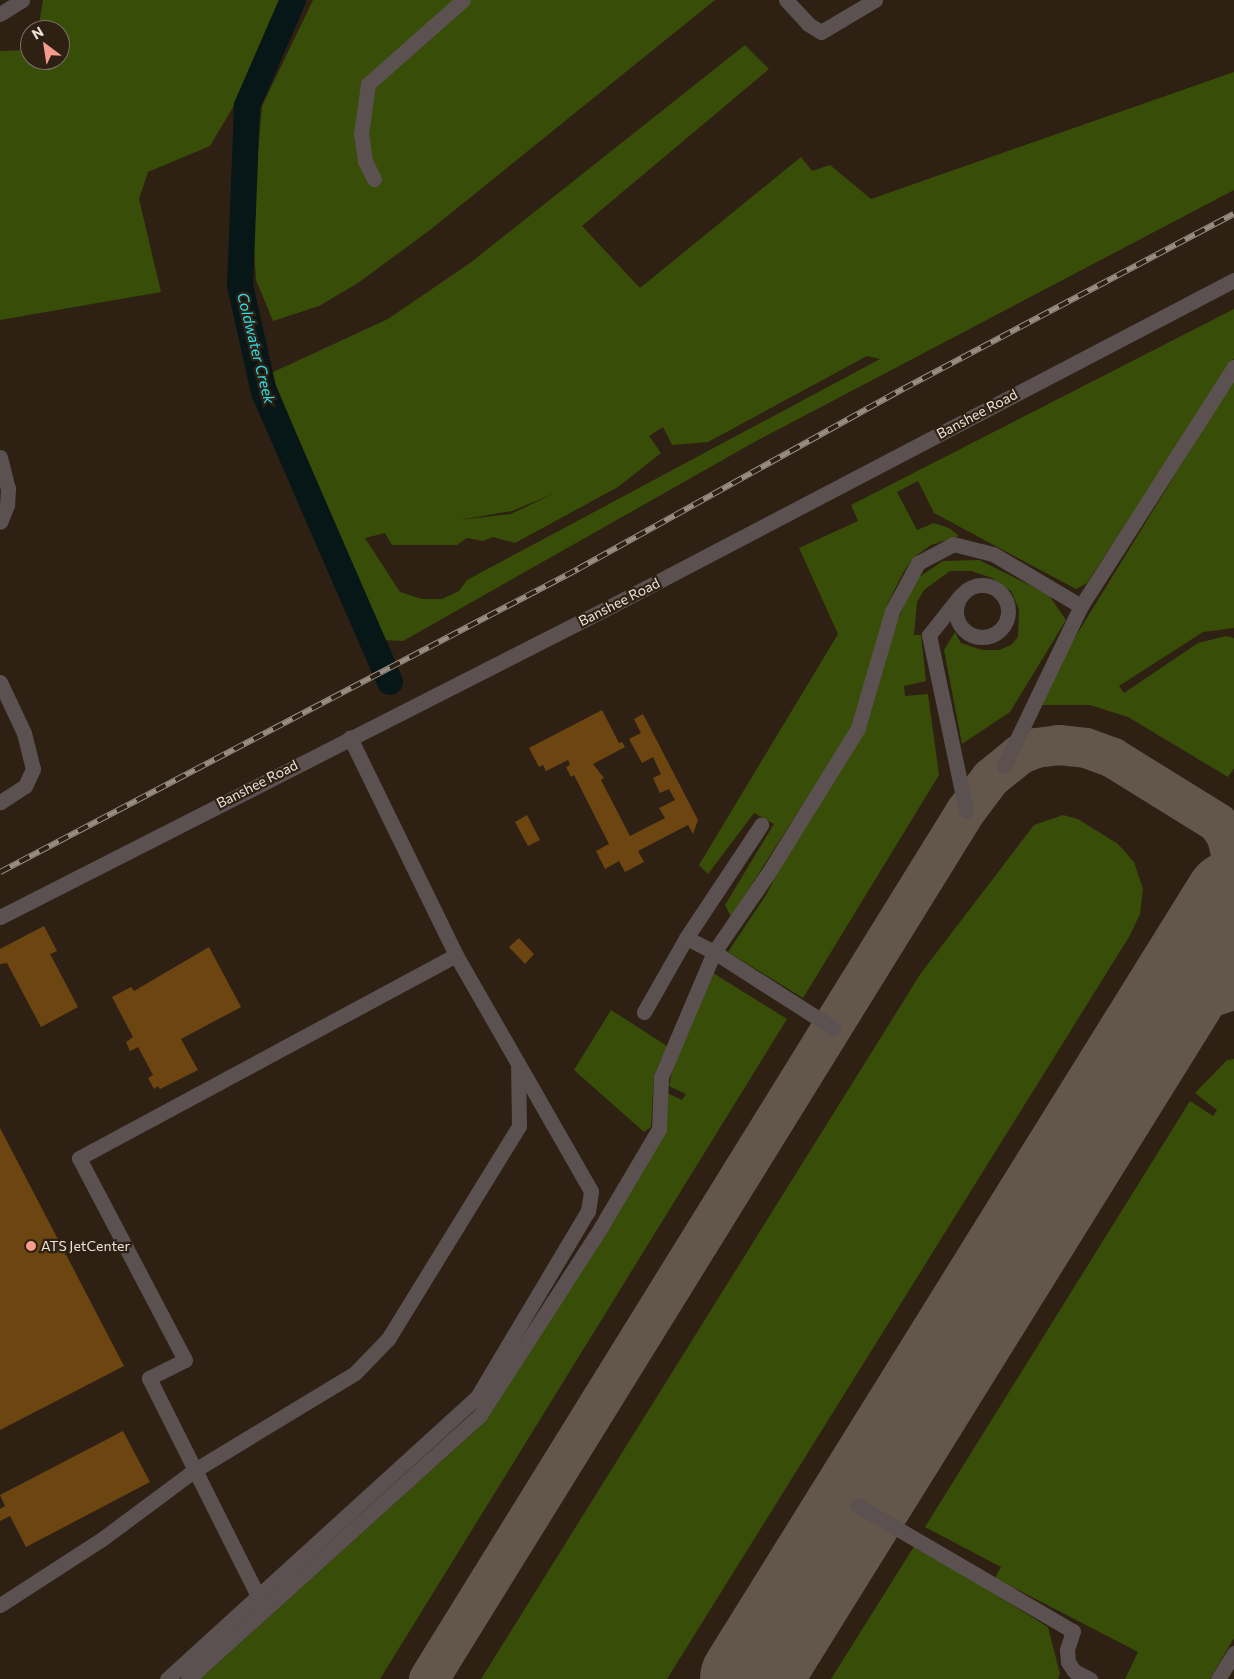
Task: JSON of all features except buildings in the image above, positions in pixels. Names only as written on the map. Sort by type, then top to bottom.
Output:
[{"type":"street","points":[[0,14],[22,0]]},
{"type":"street","points":[[374,179],[365,161],[361,134],[368,84],[463,0]]},
{"type":"street","points":[[786,0],[808,24],[821,32],[875,0]]},
{"type":"street","name":"Banshee Road","points":[[0,917],[613,605],[1234,280]]},
{"type":"street","points":[[1004,766],[1081,606],[1234,367]]},
{"type":"street","points":[[0,457],[8,488],[7,505],[0,522]]},
{"type":"street","points":[[188,1679],[480,1414],[601,1227],[659,1129],[661,1076],[714,952],[767,875],[858,728],[892,611],[918,562],[953,544],[985,552],[1066,594],[1081,606]]},
{"type":"street","points":[[960,596],[929,635],[966,812]]},
{"type":"street","points":[[0,682],[24,733],[33,769],[25,786],[0,802]]},
{"type":"street","points":[[167,1679],[477,1397],[588,1211],[591,1192],[517,1058],[456,955],[350,738]]},
{"type":"street","points":[[644,1012],[686,938],[761,825]]},
{"type":"street","points":[[686,938],[714,952],[833,1028]]},
{"type":"street","points":[[258,1596],[149,1378],[185,1360],[79,1158],[456,955]]},
{"type":"street","points":[[0,1605],[102,1539],[196,1470],[356,1373],[388,1339],[518,1126],[517,1058]]},
{"type":"street","points":[[858,1505],[1073,1631],[1067,1650],[1068,1662],[1074,1671],[1090,1679]]},
{"type":"street","points":[[1218,1679],[1234,1653]]},
{"type":"green space","points":[[43,0],[284,0],[239,97],[210,146],[148,172],[139,199],[161,292],[0,320],[0,51],[20,50],[20,70],[70,70],[70,20],[40,20]]},
{"type":"green space","points":[[313,0],[715,0],[430,230],[358,283],[319,306],[273,321],[256,280],[252,219],[262,106]]},
{"type":"green space","points":[[745,45],[769,69],[582,226],[640,288],[801,157],[812,171],[830,165],[871,199],[1234,72],[1234,190],[758,440],[403,641],[383,640],[271,373],[388,319],[470,263]],"holes":[[[867,356],[880,359],[467,580],[459,591],[442,599],[422,599],[400,592],[365,538],[385,533],[392,545],[457,545],[467,538],[483,541],[493,537],[515,543],[618,487],[661,453],[649,436],[663,427],[672,445],[708,442]],[[555,493],[511,514],[459,520],[512,511]]]},
{"type":"green space","points":[[1234,309],[1234,358],[1087,583],[1076,589],[934,513],[918,481],[897,492],[917,530],[934,523],[949,528],[959,536],[931,545],[913,558],[903,573],[888,603],[852,727],[731,917],[725,905],[774,824],[754,813],[708,874],[699,865],[838,634],[799,548],[858,521],[851,505]]},
{"type":"green space","points":[[1234,379],[1234,628],[1203,632],[1119,686],[1124,693],[1198,643],[1226,636],[1234,638],[1234,768],[1228,777],[1128,717],[1090,705],[1039,705],[1037,699]]},
{"type":"green space","points":[[979,560],[1048,594],[1066,620],[1010,712],[962,744],[944,650],[955,632],[961,643],[982,650],[999,650],[1011,645],[1018,637],[1019,609],[1011,591],[992,578],[971,571],[950,571],[924,590],[917,602],[914,635],[921,635],[926,681],[904,686],[905,696],[928,694],[939,775],[803,998],[728,952],[766,895],[803,824],[866,729],[897,621],[916,579],[943,561]]},
{"type":"green space","points":[[1063,815],[1078,819],[1118,844],[1134,862],[1143,889],[1140,914],[1129,937],[667,1679],[481,1679],[921,973],[1034,825]]},
{"type":"green space","points":[[713,973],[787,1019],[380,1679],[200,1679],[478,1428],[510,1383],[665,1132],[667,1093],[682,1100],[686,1094],[669,1086],[676,1052]]},
{"type":"green space","points":[[611,1010],[667,1046],[654,1075],[651,1127],[644,1132],[574,1070]]},
{"type":"green space","points":[[1234,1059],[1234,1638],[1210,1679],[1125,1679],[1138,1652],[995,1578],[1001,1567],[925,1527],[1190,1101],[1213,1116],[1217,1110],[1195,1093],[1227,1060]]},
{"type":"green space","points":[[915,1545],[1048,1627],[1060,1674],[1058,1679],[831,1679]]},
{"type":"waterway","name":"Coldwater Creek","points":[[293,0],[247,106],[240,285],[264,392],[390,682]]},
{"type":"taxiway","points":[[429,1679],[966,811],[991,778],[1019,755],[1036,748],[1059,745],[1086,748],[1113,758],[1218,823],[1227,837],[1234,868]]},
{"type":"taxiway","points":[[1233,902],[1234,892]]},
{"type":"taxiway","points":[[1134,1058],[1185,1010],[1211,997],[1234,990]]},
{"type":"runway","points":[[750,1679],[1234,900]]},
{"type":"railway","points":[[0,872],[578,569],[903,389],[1234,214]]},
{"type":"place","name":"ATS JetCenter","points":[[31,1246]]}]
